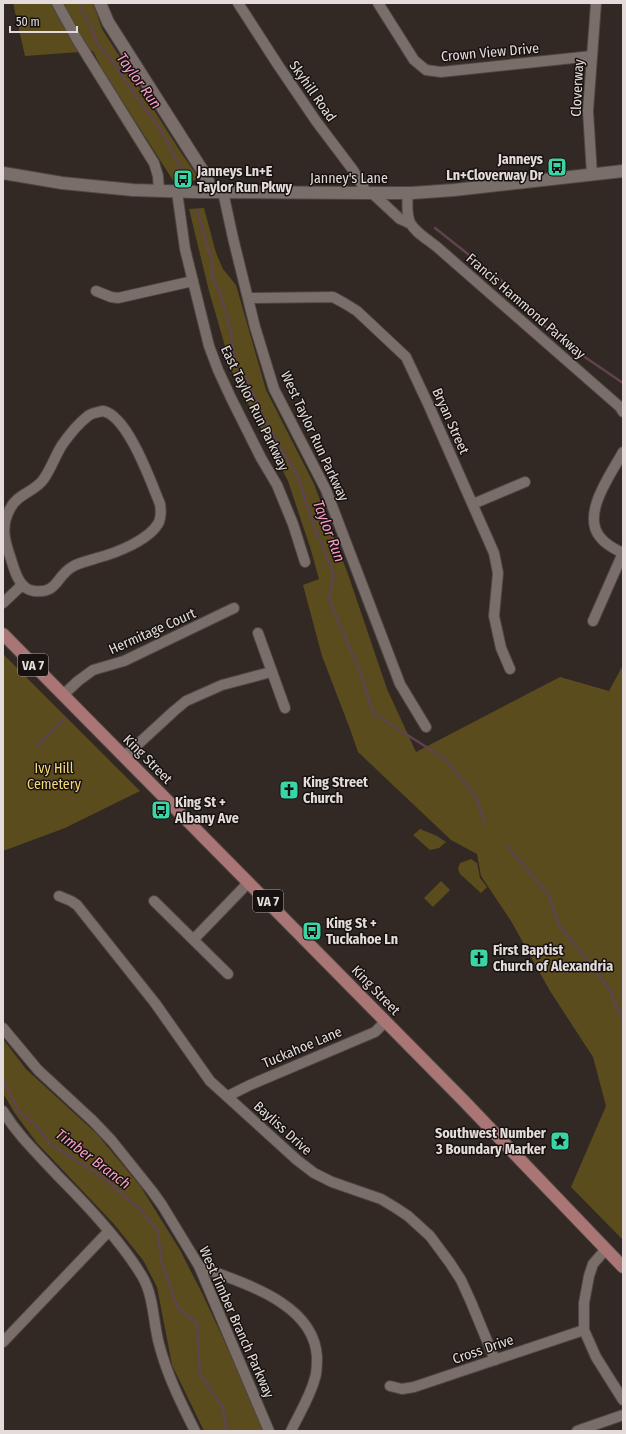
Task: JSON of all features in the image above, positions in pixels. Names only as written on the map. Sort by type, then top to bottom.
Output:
[{"type":"main road","points":[[100,3],[108,22],[204,173],[208,181],[209,192]]},
{"type":"main road","name":"Janney's Lane","points":[[3,173],[69,184],[133,190],[177,192],[408,193],[454,190],[623,171]]},
{"type":"main road","name":"King Street","points":[[3,634],[501,1138],[623,1267]]},
{"type":"street","points":[[57,3],[78,41],[154,164],[158,176],[159,191]]},
{"type":"street","name":"Skyhill Road","points":[[238,3],[316,121],[369,193]]},
{"type":"street","name":"Crown View Drive","points":[[378,3],[414,60],[426,70],[441,72],[592,56]]},
{"type":"street","name":"Cloverway","points":[[592,175],[588,111],[596,3]]},
{"type":"street","name":"East Taylor Run Parkway","points":[[177,192],[185,249],[209,346],[218,370],[261,458],[277,485],[293,524],[305,562]]},
{"type":"street","name":"West Taylor Run Parkway","points":[[223,192],[255,327],[274,389],[326,490],[400,684],[426,727]]},
{"type":"street","name":"Francis Hammond Parkway","points":[[369,193],[400,219],[409,223],[437,247],[620,406],[623,412]]},
{"type":"street","points":[[408,193],[407,208],[409,223]]},
{"type":"street","points":[[96,291],[118,298],[193,281]]},
{"type":"street","name":"Bryan Street","points":[[249,298],[333,298],[357,311],[406,357],[490,541],[498,573],[494,616],[501,648],[510,669]]},
{"type":"street","points":[[102,411],[110,413],[128,433],[135,445],[160,504],[161,514],[159,521],[148,535],[125,548],[70,567],[61,576],[57,584],[50,589],[34,591],[27,589],[22,585],[14,569],[4,539],[5,519],[10,507],[17,499],[39,486],[62,445],[89,415],[102,411]]},
{"type":"street","points":[[593,621],[623,553],[608,545],[600,537],[596,528],[594,517],[596,501],[623,452]]},
{"type":"street","points":[[474,504],[526,482]]},
{"type":"street","points":[[3,603],[22,585]]},
{"type":"street","name":"Hermitage Court","points":[[64,695],[78,681],[93,670],[124,661],[234,608]]},
{"type":"street","points":[[258,633],[285,708]]},
{"type":"street","points":[[124,757],[186,701],[222,685],[271,672]]},
{"type":"street","points":[[194,939],[249,882]]},
{"type":"street","name":"Bayliss Drive","points":[[58,896],[71,900],[77,905],[155,1003],[210,1081],[297,1160],[314,1173],[332,1182],[380,1199],[408,1216],[430,1236],[450,1263],[472,1302],[495,1360]]},
{"type":"street","points":[[154,901],[228,974]]},
{"type":"street","name":"Tuckahoe Lane","points":[[228,1096],[250,1084],[375,1032],[386,1021]]},
{"type":"street","name":"West Timber Branch Parkway","points":[[3,1028],[38,1070],[93,1121],[112,1141],[152,1191],[179,1231],[199,1266],[269,1431]]},
{"type":"street","points":[[3,1111],[26,1143],[63,1180],[108,1232],[144,1280],[150,1300],[158,1343],[164,1361],[173,1387],[195,1431]]},
{"type":"street","points":[[3,1342],[108,1232]]},
{"type":"street","points":[[606,1249],[594,1262],[589,1276],[584,1303],[584,1330],[596,1357],[623,1400]]},
{"type":"street","points":[[199,1266],[278,1300],[298,1315],[309,1331],[316,1353],[315,1378],[291,1431]]},
{"type":"street","name":"Cross Drive","points":[[390,1386],[402,1389],[414,1387],[584,1330]]},
{"type":"street","points":[[577,1431],[623,1415]]},
{"type":"green space","points":[[13,3],[93,3],[102,29],[196,174],[196,179],[193,181],[174,182],[102,69],[93,51],[25,56]]},
{"type":"green space","points":[[204,208],[216,253],[223,269],[236,285],[266,390],[314,484],[349,577],[387,689],[416,752],[560,677],[609,691],[623,665],[623,1240],[571,1187],[606,1106],[593,1057],[550,991],[511,921],[481,876],[477,854],[451,840],[358,752],[322,656],[303,585],[319,579],[310,547],[288,481],[233,374],[209,291],[189,209]]},
{"type":"green space","name":"Ivy Hill Cemetery","points":[[3,654],[140,791],[65,828],[3,851]]},
{"type":"green space","points":[[420,829],[437,836],[446,842],[439,848],[430,850],[413,835]]},
{"type":"green space","points":[[471,859],[477,863],[480,878],[487,887],[481,893],[460,874],[458,869],[460,863]]},
{"type":"green space","points":[[441,881],[450,890],[433,907],[424,898]]},
{"type":"green space","points":[[3,1039],[26,1069],[97,1134],[141,1187],[180,1250],[203,1295],[266,1431],[204,1431],[172,1365],[157,1287],[143,1260],[113,1223],[37,1143],[14,1112],[3,1093]]},
{"type":"waterway","name":"Taylor Run","points":[[80,3],[80,7],[92,28],[97,43],[114,64],[161,130],[182,171]]},
{"type":"waterway","name":"Taylor Run","points":[[197,210],[212,262],[212,278],[219,290],[231,331],[235,364],[246,378],[266,423],[298,477],[313,523],[334,575],[329,599],[361,674],[373,713],[445,759],[475,795],[485,822]]},
{"type":"waterway","points":[[435,228],[502,281],[526,311],[576,351],[623,383]]},
{"type":"waterway","points":[[37,746],[64,719]]},
{"type":"waterway","name":"Taylor Run","points":[[506,845],[549,895],[559,925],[611,992],[615,1004],[623,1017]]},
{"type":"waterway","name":"Timber Branch","points":[[3,1080],[19,1112],[37,1126],[49,1143],[105,1179],[140,1209],[158,1231],[161,1261],[178,1308],[197,1323],[200,1374],[223,1407],[226,1431]]},
{"type":"place","name":"Janneys Ln+Cloverway Dr","points":[[557,167]]},
{"type":"place","name":"Janneys Ln+E Taylor Run Pkwy","points":[[183,179]]},
{"type":"place","name":"King Street Church","points":[[289,790]]},
{"type":"place","name":"King St + Albany Ave","points":[[161,810]]},
{"type":"place","name":"King St + Tuckahoe Ln","points":[[312,931]]},
{"type":"place","name":"First Baptist Church of Alexandria","points":[[479,958]]},
{"type":"place","name":"Southwest Number 3 Boundary Marker","points":[[560,1141]]}]
